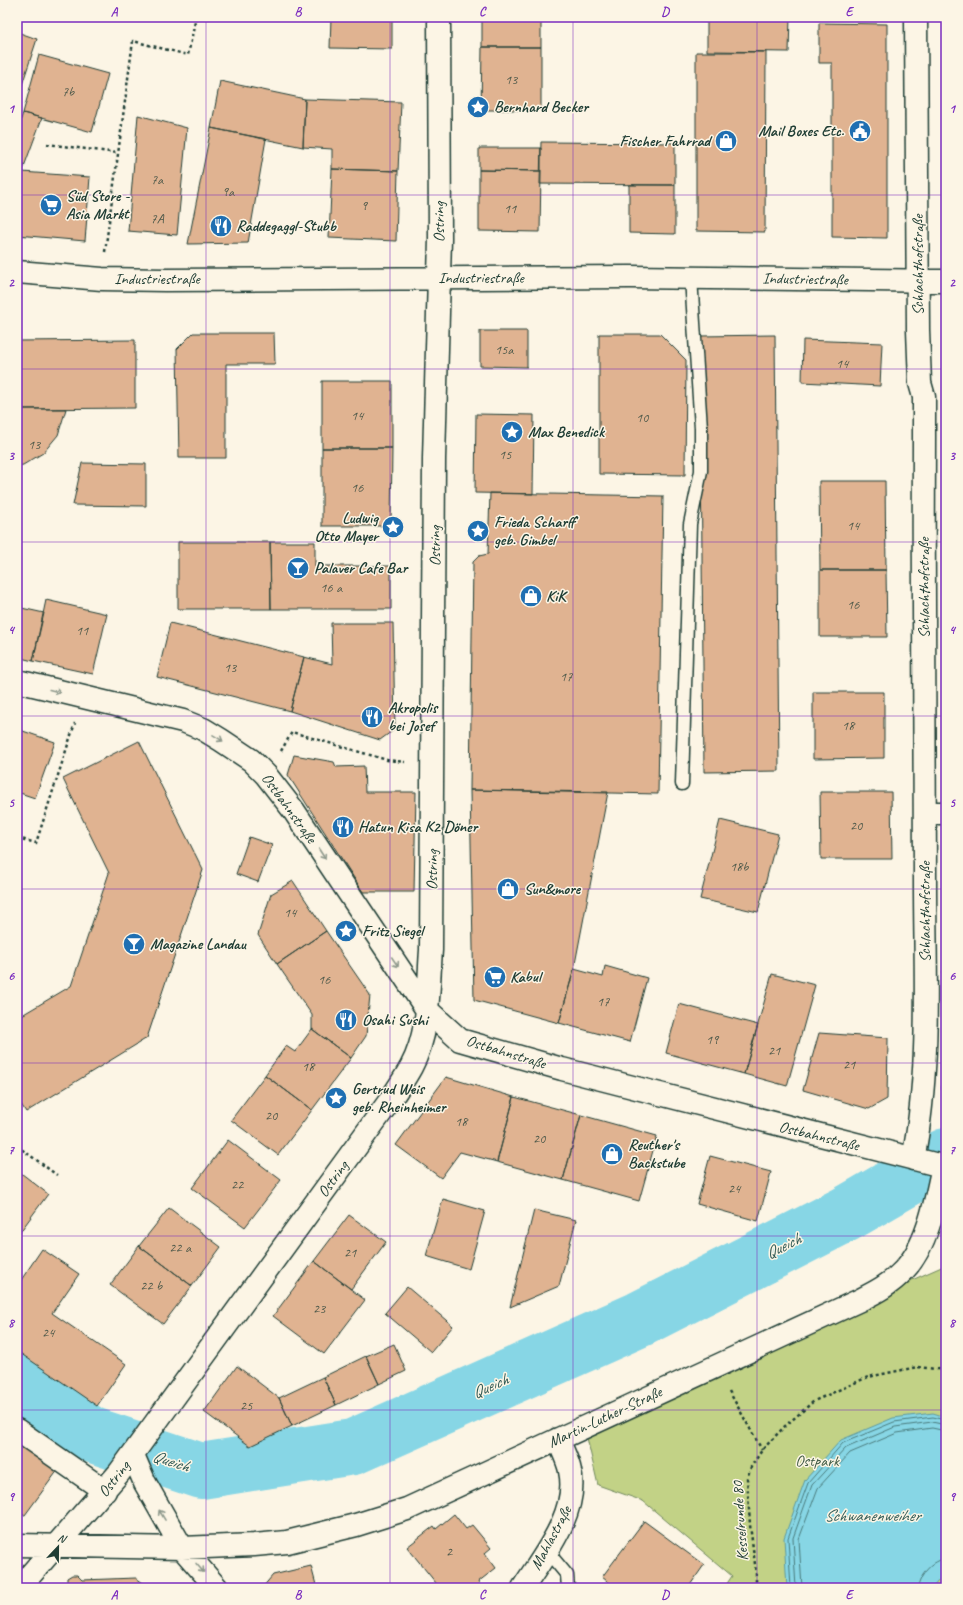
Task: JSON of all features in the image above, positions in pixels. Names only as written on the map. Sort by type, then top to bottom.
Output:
[{"type":"street","name":"Ostring","points":[[19,1588],[58,1546],[105,1491],[173,1401],[391,1098],[411,1067],[423,1035],[427,1010],[431,950],[434,459],[438,279],[438,17]]},
{"type":"street","name":"Schlachthofstraße","points":[[913,1159],[921,1116],[936,813],[924,397],[920,383],[916,17]]},
{"type":"street","name":"Industriestraße","points":[[17,272],[102,279],[165,280],[691,278],[946,281]]},
{"type":"street","name":"Ostbahnstraße","points":[[17,681],[183,721],[203,729],[251,760],[266,775],[294,811],[427,1010],[460,1040],[562,1069],[944,1167]]},
{"type":"street","name":"Martin-Luther-Straße","points":[[17,1546],[182,1548],[287,1542],[356,1525],[407,1509],[860,1300],[890,1283],[904,1271],[914,1258],[932,1216],[944,1167]]},
{"type":"street","points":[[17,1430],[105,1491]]},
{"type":"street","name":"Mahlastraße","points":[[523,1588],[547,1551],[566,1516],[571,1500],[572,1485],[570,1470],[558,1439]]},
{"type":"street","points":[[133,1455],[148,1489],[182,1548],[217,1588]]},
{"type":"lane","points":[[682,784],[690,524],[701,471],[701,428],[691,278]]},
{"type":"lane","points":[[547,1551],[568,1575],[568,1588]]},
{"type":"path","points":[[102,279],[133,41],[188,55],[196,17]]},
{"type":"path","points":[[46,144],[118,153]]},
{"type":"path","points":[[17,838],[36,843],[83,698]]},
{"type":"path","points":[[266,775],[292,732],[386,760],[433,764]]},
{"type":"path","points":[[17,1146],[57,1176]]},
{"type":"path","points":[[716,1366],[762,1450]]},
{"type":"path","name":"Kesselrunde 80","points":[[756,1588],[756,1572],[750,1525],[747,1478],[762,1450],[784,1427],[814,1401],[868,1377],[917,1367],[946,1370]]},
{"type":"green space","name":"Ostpark","points":[[946,1265],[946,1588],[724,1588],[732,1576],[643,1501],[598,1485],[584,1425]]},
{"type":"water","name":"Schwanenweiher","points":[[933,1413],[946,1417],[946,1572],[932,1588],[787,1588],[784,1538],[805,1480],[841,1440],[893,1418]]},
{"type":"building","points":[[331,17],[392,17],[392,49],[330,48]]},
{"type":"building","points":[[482,17],[541,17],[541,47],[482,47]]},
{"type":"building","points":[[707,17],[790,17],[789,52],[707,51]]},
{"type":"building","points":[[819,23],[887,24],[887,238],[832,237],[832,63],[819,63]]},
{"type":"building","points":[[17,32],[37,39],[17,100]]},
{"type":"building","points":[[482,47],[541,47],[541,110],[481,110]]},
{"type":"building","points":[[696,52],[766,52],[765,232],[696,231]]},
{"type":"building","points":[[39,55],[108,74],[92,132],[23,113]]},
{"type":"building","points":[[220,81],[305,99],[303,147],[211,128]]},
{"type":"building","points":[[305,99],[401,102],[398,171],[332,169],[332,149],[303,147]]},
{"type":"building","points":[[23,113],[42,118],[22,172],[17,195],[17,131]]},
{"type":"building","points":[[138,115],[187,128],[177,235],[128,231]]},
{"type":"building","points":[[211,128],[266,139],[248,243],[188,244]]},
{"type":"building","points":[[541,142],[675,143],[675,185],[540,184]]},
{"type":"building","points":[[479,148],[541,148],[541,171],[479,170]]},
{"type":"building","points":[[332,169],[398,171],[396,241],[329,238]]},
{"type":"building","points":[[479,170],[541,171],[540,232],[479,231]]},
{"type":"building","points":[[22,172],[90,177],[85,241],[17,235],[17,195]]},
{"type":"building","points":[[629,185],[675,185],[675,234],[629,233]]},
{"type":"building","points":[[480,331],[527,331],[527,367],[480,366]]},
{"type":"building","points":[[193,333],[274,333],[275,364],[226,364],[226,458],[179,458],[177,349]]},
{"type":"building","points":[[599,334],[660,334],[686,360],[685,475],[599,474]]},
{"type":"building","points":[[775,335],[779,771],[704,772],[700,336]]},
{"type":"building","points":[[135,340],[135,408],[17,409],[17,341]]},
{"type":"building","points":[[803,340],[882,343],[880,386],[802,382]]},
{"type":"building","points":[[322,381],[392,381],[392,448],[322,448]]},
{"type":"building","points":[[17,409],[66,409],[58,435],[43,453],[23,465],[17,466]]},
{"type":"building","points":[[476,414],[534,415],[533,494],[475,493]]},
{"type":"building","points":[[322,448],[392,448],[391,526],[322,526]]},
{"type":"building","points":[[82,463],[146,464],[146,506],[73,505]]},
{"type":"building","points":[[819,481],[885,481],[886,570],[820,570]]},
{"type":"building","points":[[490,493],[663,496],[658,794],[470,790],[473,562],[479,556],[488,554]]},
{"type":"building","points":[[178,542],[270,542],[271,609],[178,609]]},
{"type":"building","points":[[270,542],[315,542],[315,566],[391,566],[391,609],[271,609]]},
{"type":"building","points":[[820,570],[886,570],[887,637],[820,637]]},
{"type":"building","points":[[46,600],[107,614],[93,674],[33,661]]},
{"type":"building","points":[[17,607],[44,613],[33,661],[17,657]]},
{"type":"building","points":[[170,623],[304,657],[290,711],[157,677]]},
{"type":"building","points":[[331,623],[393,623],[395,729],[380,740],[290,711],[304,657],[332,664]]},
{"type":"building","points":[[813,692],[884,692],[884,758],[813,759]]},
{"type":"building","points":[[17,729],[55,742],[35,798],[17,792]]},
{"type":"building","points":[[139,741],[203,870],[147,1038],[26,1112],[17,1098],[17,1018],[71,986],[109,873],[63,779]]},
{"type":"building","points":[[294,755],[334,762],[336,767],[364,766],[365,792],[416,792],[414,892],[363,892],[288,775]]},
{"type":"building","points":[[470,790],[608,792],[574,969],[559,1023],[474,1000]]},
{"type":"building","points":[[820,792],[891,792],[892,859],[821,859]]},
{"type":"building","points":[[720,820],[778,834],[758,912],[700,899]]},
{"type":"building","points":[[249,837],[272,845],[258,882],[236,874]]},
{"type":"building","points":[[293,881],[326,931],[277,964],[258,935],[271,894]]},
{"type":"building","points":[[326,931],[370,995],[366,1036],[351,1058],[312,1029],[312,1015],[277,964]]},
{"type":"building","points":[[605,966],[647,978],[630,1042],[559,1023],[574,969],[603,977]]},
{"type":"building","points":[[946,970],[946,1088],[942,1090],[943,971]]},
{"type":"building","points":[[772,974],[815,985],[787,1086],[744,1074]]},
{"type":"building","points":[[679,1004],[758,1025],[744,1074],[666,1053]]},
{"type":"building","points":[[312,1029],[351,1058],[312,1110],[265,1075],[286,1046],[295,1052]]},
{"type":"building","points":[[819,1033],[888,1038],[887,1099],[869,1109],[803,1090]]},
{"type":"building","points":[[265,1075],[312,1110],[278,1155],[231,1120]]},
{"type":"building","points":[[446,1077],[514,1097],[497,1162],[460,1152],[441,1178],[396,1145]]},
{"type":"building","points":[[514,1097],[581,1115],[563,1180],[497,1162]]},
{"type":"building","points":[[581,1115],[657,1136],[639,1201],[563,1180]]},
{"type":"building","points":[[228,1140],[281,1180],[245,1227],[192,1188]]},
{"type":"building","points":[[710,1156],[771,1172],[758,1221],[697,1204]]},
{"type":"building","points":[[17,1170],[48,1194],[17,1236]]},
{"type":"building","points":[[443,1199],[485,1211],[469,1269],[426,1256]]},
{"type":"building","points":[[169,1208],[221,1247],[192,1286],[139,1246]]},
{"type":"building","points":[[534,1210],[576,1220],[559,1286],[510,1307]]},
{"type":"building","points":[[349,1215],[386,1242],[351,1289],[314,1261]]},
{"type":"building","points":[[139,1246],[192,1286],[163,1324],[110,1285]]},
{"type":"building","points":[[42,1249],[79,1274],[52,1313],[126,1364],[97,1406],[17,1351],[17,1286]]},
{"type":"building","points":[[314,1261],[365,1300],[324,1354],[273,1316]]},
{"type":"building","points":[[407,1287],[453,1326],[431,1352],[385,1313]]},
{"type":"building","points":[[394,1344],[406,1371],[379,1384],[366,1356]]},
{"type":"building","points":[[366,1356],[379,1384],[336,1405],[323,1377]]},
{"type":"building","points":[[237,1366],[279,1398],[292,1426],[250,1446],[204,1412]]},
{"type":"building","points":[[323,1377],[336,1405],[292,1426],[279,1398]]},
{"type":"building","points":[[17,1440],[58,1470],[25,1515],[17,1515]]},
{"type":"building","points":[[454,1514],[466,1529],[472,1525],[491,1548],[485,1553],[496,1568],[478,1582],[481,1588],[440,1588],[407,1547],[434,1526],[436,1529]]},
{"type":"building","points":[[644,1521],[704,1565],[688,1588],[616,1588],[602,1577]]},
{"type":"building","points":[[311,1566],[316,1585],[313,1585],[314,1588],[262,1588],[273,1575]]},
{"type":"building","points":[[72,1575],[77,1575],[82,1580],[136,1578],[150,1588],[67,1588],[67,1578]]},
{"type":"waterway","name":"Queich","points":[[17,1382],[90,1434],[201,1471],[353,1447],[640,1319],[846,1214],[946,1156]]},
{"type":"place","name":"Bernhard Becker","points":[[478,107]]},
{"type":"place","name":"Mail Boxes Etc.","points":[[860,131]]},
{"type":"place","name":"Fischer Fahrrad","points":[[726,141]]},
{"type":"place","name":"Süd Store - Asia Markt","points":[[51,205]]},
{"type":"place","name":"Raddegaggl-Stubb","points":[[221,226]]},
{"type":"place","name":"Max Benedick","points":[[512,432]]},
{"type":"place","name":"Ludwig Otto Mayer","points":[[393,527]]},
{"type":"place","name":"Frieda Scharff geb. Gimbel","points":[[478,531]]},
{"type":"place","name":"Palaver Cafe Bar","points":[[298,568]]},
{"type":"place","name":"KiK","points":[[531,596]]},
{"type":"place","name":"Akropolis bei Josef","points":[[372,717]]},
{"type":"place","name":"Hatun Kisa K2 Döner","points":[[343,827]]},
{"type":"place","name":"Sun&more","points":[[508,889]]},
{"type":"place","name":"Fritz Siegel","points":[[346,931]]},
{"type":"place","name":"Magazine Landau","points":[[134,944]]},
{"type":"place","name":"Kabul","points":[[495,977]]},
{"type":"place","name":"Osahi Sushi","points":[[346,1020]]},
{"type":"place","name":"Gertrud Weis geb. Rheinheimer","points":[[336,1098]]},
{"type":"place","name":"Reuther's Backstube","points":[[612,1154]]}]
